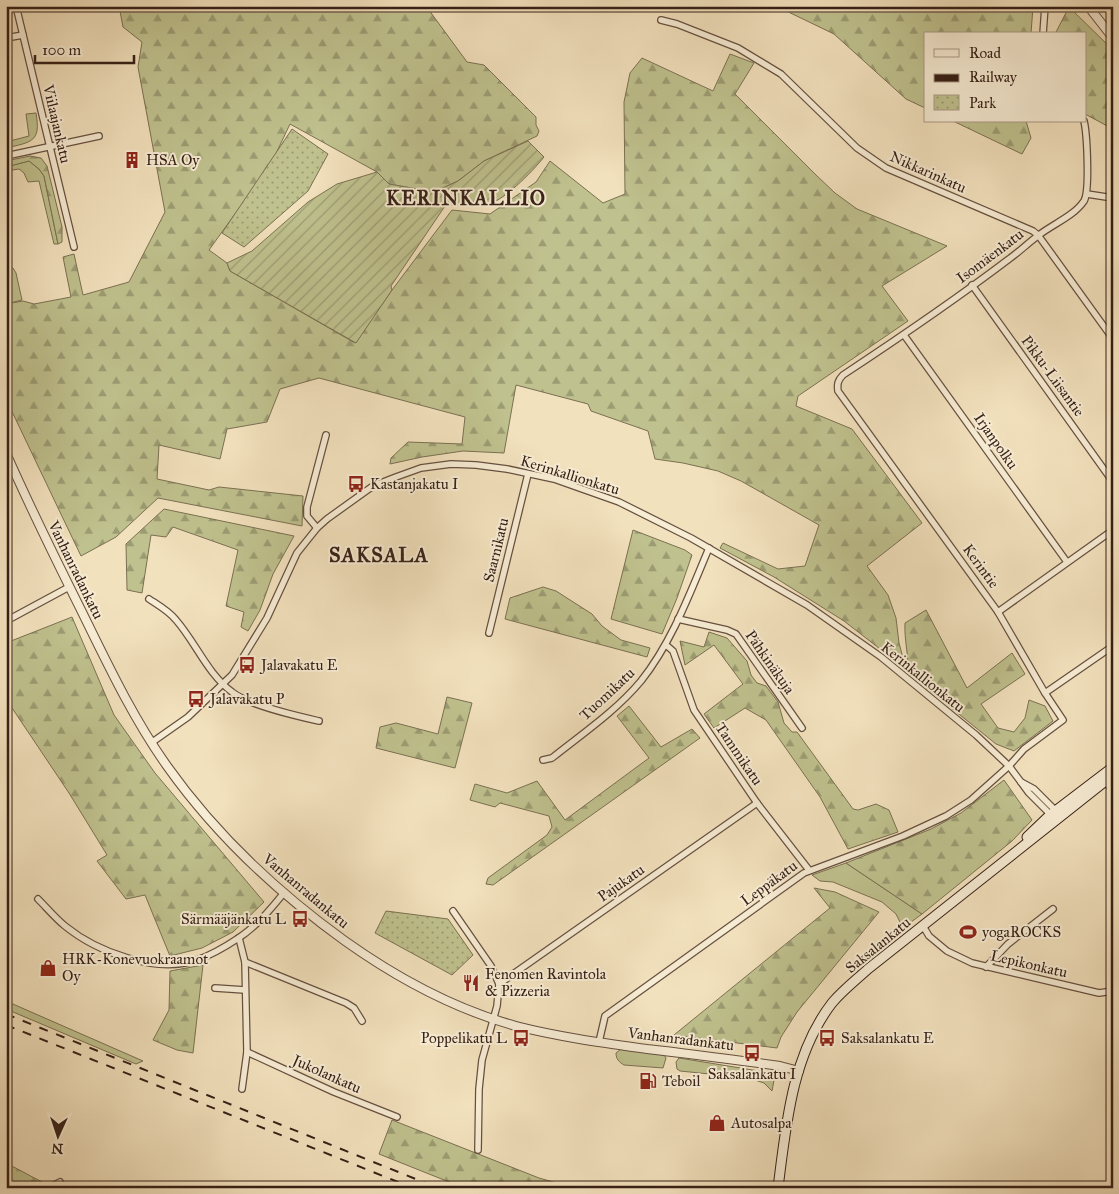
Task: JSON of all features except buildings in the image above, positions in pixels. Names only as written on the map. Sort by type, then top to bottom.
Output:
[{"type":"main road","name":"Saksalankatu","points":[[778,1184],[792,1093],[816,1028],[832,1004],[845,989],[868,969],[1002,862],[1113,767]]},
{"type":"main road","name":"Saksalankatu","points":[[1055,815],[1113,775]]},
{"type":"street","name":"Viilaajankatu","points":[[16,6],[74,247]]},
{"type":"street","points":[[1043,32],[1045,6]]},
{"type":"street","points":[[1088,6],[1113,38]]},
{"type":"street","name":"Nikkarinkatu","points":[[661,20],[677,24],[738,48],[782,74],[857,148],[886,168],[1028,228],[1038,235],[1113,338]]},
{"type":"street","points":[[6,38],[23,35]]},
{"type":"street","points":[[1084,122],[1087,137],[1087,194],[1113,198]]},
{"type":"street","points":[[6,156],[99,136]]},
{"type":"street","name":"Isomäenkatu","points":[[843,375],[904,335],[1010,259],[1038,235],[1072,213],[1085,200],[1087,194]]},
{"type":"street","name":"Pikku-Liisantie","points":[[972,286],[1113,482]]},
{"type":"street","name":"Irjanpolku","points":[[904,335],[1067,562]]},
{"type":"street","name":"Kerintie","points":[[843,375],[838,382],[838,392],[998,612],[1063,720],[1024,749],[1009,766]]},
{"type":"street","points":[[317,528],[308,516],[307,507],[326,435]]},
{"type":"street","name":"Vanhanradankatu","points":[[6,453],[32,511],[119,688],[151,743],[184,789],[213,824],[283,894],[378,964],[423,990],[456,1005],[514,1026],[599,1042],[780,1066],[799,1072]]},
{"type":"street","name":"Kerinkallionkatu","points":[[151,743],[188,717],[232,675],[267,618],[297,553],[317,528],[373,486],[421,468],[450,464],[476,465],[554,479],[619,502],[709,548],[806,605],[880,658],[976,735],[1009,766],[1019,781],[1034,789],[1055,815]]},
{"type":"street","name":"Saarnikatu","points":[[489,633],[528,474]]},
{"type":"street","points":[[998,612],[1113,530]]},
{"type":"street","name":"Tuomikatu","points":[[543,760],[552,758],[609,712],[640,682],[666,645],[709,548]]},
{"type":"street","points":[[6,621],[70,587]]},
{"type":"street","points":[[149,599],[166,610],[177,621],[216,677],[238,697],[319,721]]},
{"type":"street","name":"Pähkinäkuja","points":[[678,619],[727,630],[736,634],[802,728]]},
{"type":"street","name":"Tammikatu","points":[[666,645],[673,651],[694,710],[757,803],[809,870]]},
{"type":"street","points":[[1045,693],[1113,646]]},
{"type":"street","name":"Leppäkatu","points":[[599,1042],[605,1016],[626,999],[809,870],[888,842],[946,816],[971,800],[1009,766]]},
{"type":"street","points":[[1105,781],[1113,791]]},
{"type":"street","name":"Pajukatu","points":[[499,984],[757,803]]},
{"type":"street","points":[[38,899],[65,926],[92,944],[117,955],[147,963],[176,963],[195,960],[217,951],[239,938],[283,894]]},
{"type":"street","points":[[986,967],[1008,944],[1053,909]]},
{"type":"street","points":[[453,911],[491,966],[499,984],[499,995],[482,1060],[478,1089],[478,1150]]},
{"type":"street","name":"Lepikonkatu","points":[[923,926],[929,936],[947,951],[960,958],[986,967],[1099,993],[1113,991]]},
{"type":"street","points":[[239,938],[245,962],[247,1052],[242,1089]]},
{"type":"street","points":[[245,962],[346,1003],[354,1008],[362,1021]]},
{"type":"street","points":[[215,988],[245,990]]},
{"type":"street","name":"Jukolankatu","points":[[247,1052],[342,1095],[397,1117]]},
{"type":"street","points":[[49,1188],[60,1182]]},
{"type":"green space","points":[[119,6],[426,6],[467,62],[484,65],[536,117],[536,125],[539,131],[537,136],[484,161],[458,181],[434,192],[389,184],[377,172],[290,124],[271,164],[209,250],[227,263],[230,271],[355,343],[452,210],[490,214],[536,182],[550,161],[603,203],[625,194],[624,102],[630,73],[642,58],[713,91],[730,54],[754,63],[735,94],[835,193],[857,209],[947,246],[882,286],[908,321],[798,396],[796,406],[852,429],[922,523],[867,566],[888,595],[896,618],[903,658],[902,666],[844,621],[774,577],[720,548],[723,543],[778,569],[805,566],[819,525],[741,481],[718,471],[655,459],[648,431],[591,411],[588,404],[516,385],[504,453],[463,451],[390,464],[391,458],[408,442],[462,444],[465,417],[319,378],[280,389],[267,422],[227,429],[220,459],[159,445],[157,479],[209,490],[219,487],[303,496],[302,526],[158,498],[116,537],[81,556],[6,399],[6,304],[23,301],[34,304],[71,297],[63,257],[74,254],[83,295],[129,282],[165,212],[138,67],[142,42],[123,27]]},
{"type":"green space","points":[[776,6],[1033,6],[1031,32],[924,32],[924,108],[906,99],[834,34]]},
{"type":"green space","points":[[1069,7],[1113,50],[1113,129],[1086,115],[1086,32],[1056,32]]},
{"type":"green space","points":[[36,113],[37,130],[33,139],[6,148],[6,142],[29,136],[26,114]]},
{"type":"green space","points":[[955,122],[1026,122],[1031,138],[1022,154]]},
{"type":"green space","points":[[292,129],[328,154],[308,191],[244,247],[222,233]]},
{"type":"green space","points":[[528,141],[544,157],[539,163],[517,186],[492,203],[484,206],[445,206],[391,286],[392,290],[356,343],[230,271],[227,263],[252,251],[308,202],[337,184],[377,172],[389,184],[434,192],[458,181],[484,161]]},
{"type":"green space","points":[[30,156],[41,158],[47,166],[62,227],[62,242],[58,244],[44,176],[29,161],[6,167],[6,161]]},
{"type":"green space","points":[[29,161],[44,176],[58,244],[54,244],[39,181],[28,182],[24,173],[19,169],[6,171],[6,167]]},
{"type":"green space","points":[[6,268],[13,268],[16,273],[22,300],[6,304]]},
{"type":"green space","points":[[164,509],[294,536],[273,574],[260,610],[248,631],[241,627],[244,612],[226,606],[238,550],[173,527],[166,537],[151,535],[142,593],[127,590],[126,544]]},
{"type":"green space","points":[[633,530],[685,550],[692,555],[662,634],[611,619]]},
{"type":"green space","points":[[543,587],[556,591],[592,614],[602,626],[621,640],[650,648],[647,657],[505,619],[510,598]]},
{"type":"green space","points":[[926,610],[967,688],[1012,653],[1025,674],[981,704],[998,728],[1014,732],[1025,718],[1029,700],[1045,706],[1053,721],[1014,751],[996,744],[908,673],[905,623]]},
{"type":"green space","points":[[72,617],[114,715],[155,773],[264,902],[233,932],[202,948],[170,956],[145,895],[126,899],[97,861],[107,855],[69,793],[6,699],[6,643]]},
{"type":"green space","points":[[709,632],[727,638],[747,661],[751,675],[757,683],[766,686],[778,702],[784,723],[792,732],[797,732],[853,809],[858,810],[876,804],[889,810],[898,832],[848,849],[820,797],[766,720],[745,708],[714,728],[704,714],[743,684],[714,645],[685,665],[680,641],[704,647]]},
{"type":"green space","points":[[447,697],[472,703],[455,768],[376,748],[380,727],[396,723],[438,734]]},
{"type":"green space","points":[[629,706],[661,747],[692,729],[700,738],[493,885],[486,884],[488,878],[547,835],[552,827],[549,816],[500,803],[495,807],[470,800],[475,784],[507,793],[537,781],[565,820],[649,758],[617,716]]},
{"type":"green space","points":[[1004,780],[1032,820],[1012,841],[922,914],[846,863],[931,829],[961,813]]},
{"type":"green space","points":[[846,863],[922,914],[903,928],[896,914],[882,902],[833,882],[820,881],[812,875]]},
{"type":"green space","points":[[814,888],[835,892],[879,912],[797,1012],[781,1037],[777,1048],[674,1035],[830,908]]},
{"type":"green space","points":[[386,911],[448,919],[473,955],[452,975],[375,933]]},
{"type":"green space","points":[[203,965],[193,1053],[177,1050],[153,1040],[169,1010],[170,971]]},
{"type":"green space","points":[[6,1001],[143,1061],[136,1064],[6,1009]]},
{"type":"green space","points":[[621,1049],[664,1055],[666,1058],[663,1068],[624,1065],[618,1060],[616,1055]]},
{"type":"green space","points":[[679,1058],[771,1073],[775,1075],[772,1091],[764,1083],[749,1078],[680,1071],[677,1069],[676,1062]]},
{"type":"green space","points":[[392,1120],[539,1178],[574,1188],[464,1188],[379,1154]]},
{"type":"green space","points":[[6,1163],[42,1182],[32,1188],[6,1188]]},
{"type":"railway","points":[[6,1014],[438,1188]]},
{"type":"railway","points":[[6,1025],[413,1188]]},
{"type":"place","name":"HSA Oy","points":[[132,160]]},
{"type":"place","name":"Kastanjakatu I","points":[[356,484]]},
{"type":"place","name":"Jalavakatu E","points":[[247,665]]},
{"type":"place","name":"Jalavakatu P","points":[[196,699]]},
{"type":"place","name":"Särmääjänkatu L","points":[[300,919]]},
{"type":"place","name":"yogaROCKS","points":[[968,932]]},
{"type":"place","name":"HRK-Konevuokraamot Oy","points":[[48,968]]},
{"type":"place","name":"Fenomen Ravintola & Pizzeria","points":[[471,983]]},
{"type":"place","name":"Poppelikatu L","points":[[521,1038]]},
{"type":"place","name":"Saksalankatu E","points":[[827,1038]]},
{"type":"place","name":"Saksalankatu I","points":[[752,1053]]},
{"type":"place","name":"Teboil","points":[[648,1081]]},
{"type":"place","name":"Autosalpa","points":[[717,1123]]},
{"type":"district","name":"KERINKALLIO","points":[[466,198]]},
{"type":"district","name":"SAKSALA","points":[[379,555]]}]
